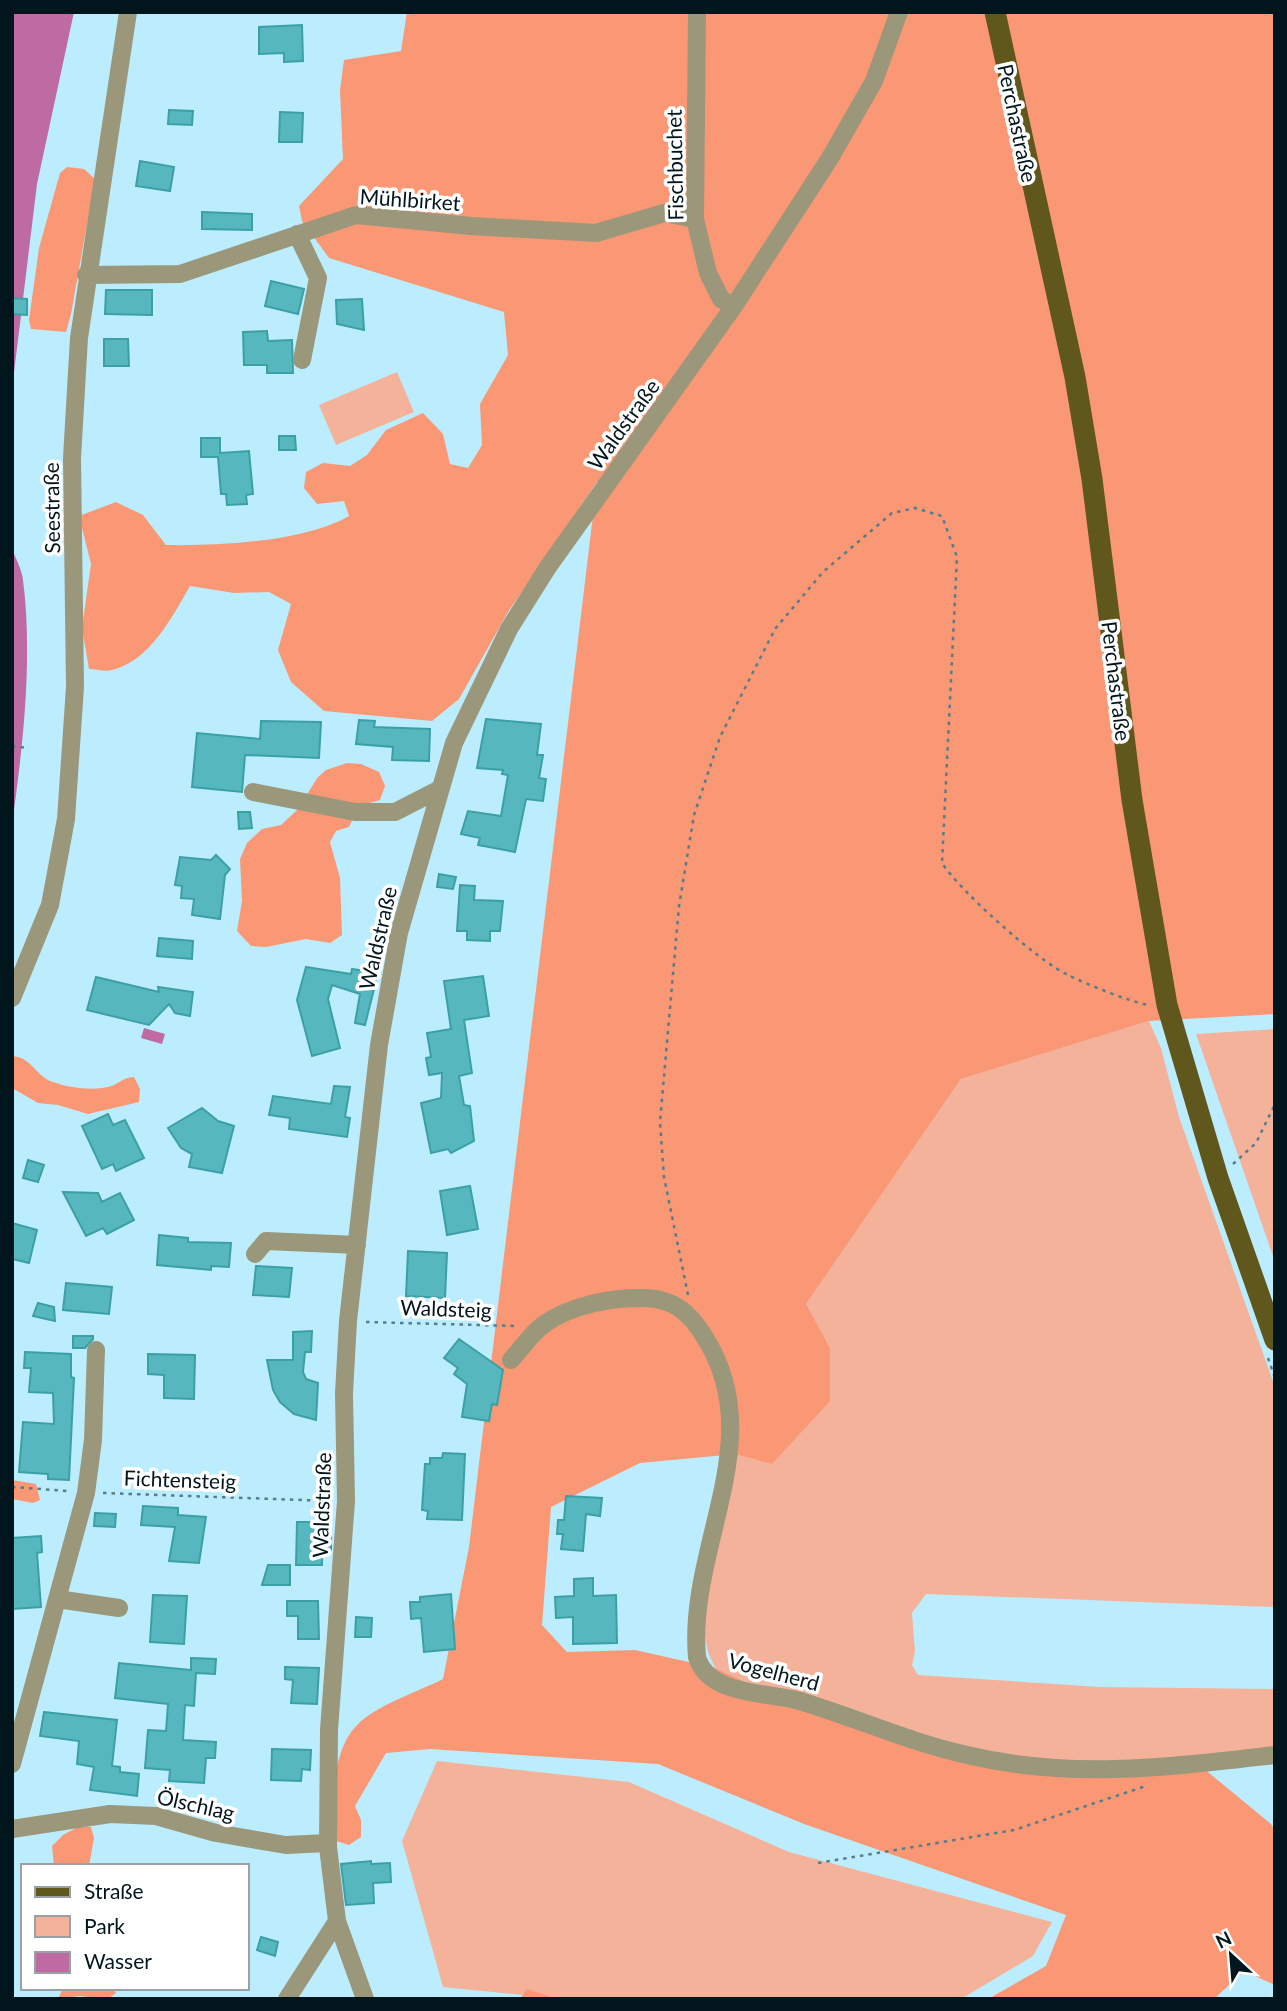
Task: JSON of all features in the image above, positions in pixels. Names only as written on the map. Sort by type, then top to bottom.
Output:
[{"type":"main road","name":"Perchastraße","points":[[995,12],[1075,377],[1092,479],[1141,864],[1167,1005],[1217,1178],[1275,1340]]},
{"type":"street","name":"Seestraße","points":[[12,998],[50,905],[66,819],[75,687],[72,458],[79,338],[86,275],[128,12]]},
{"type":"street","name":"Fischbuchet","points":[[697,12],[695,219],[708,273],[721,299],[734,306]]},
{"type":"street","name":"Waldstraße","points":[[365,1999],[337,1921],[328,1843],[329,1730],[346,1501],[344,1393],[348,1321],[387,992],[399,933],[440,789],[473,699],[509,629],[548,567],[734,306],[830,158],[874,81],[899,12]]},
{"type":"street","name":"Mühlbirket","points":[[86,275],[180,274],[356,215],[471,226],[596,233],[664,213],[695,219]]},
{"type":"street","points":[[297,234],[318,278],[302,360]]},
{"type":"street","points":[[253,792],[355,812],[396,813],[440,789]]},
{"type":"street","points":[[255,1254],[266,1241],[357,1245]]},
{"type":"street","name":"Vogelherd","points":[[511,1360],[542,1325],[579,1308],[642,1298],[670,1301],[694,1319],[710,1345],[726,1385],[733,1438],[700,1598],[696,1644],[699,1665],[705,1674],[740,1689],[796,1700],[908,1739],[968,1756],[1017,1765],[1076,1772],[1275,1755]]},
{"type":"street","points":[[12,1763],[86,1493],[93,1440],[96,1350]]},
{"type":"street","points":[[57,1599],[119,1608]]},
{"type":"street","name":"Ölschlag","points":[[12,1829],[110,1814],[156,1816],[216,1833],[286,1845],[328,1843]]},
{"type":"street","points":[[287,1999],[337,1921]]},
{"type":"path","points":[[694,1319],[664,1177],[660,1122],[679,906],[694,815],[720,737],[775,629],[823,572],[892,513],[915,508],[942,516],[957,557],[942,863],[950,876],[999,923],[1066,975],[1145,1005],[1167,1005]]},
{"type":"path","points":[[12,746],[29,748]]},
{"type":"path","points":[[1217,1178],[1256,1143],[1275,1104]]},
{"type":"path","name":"Waldsteig","points":[[348,1321],[542,1325]]},
{"type":"path","name":"Fichtensteig","points":[[12,1487],[86,1493],[346,1501]]},
{"type":"path","points":[[818,1863],[1014,1830],[1155,1783]]},
{"type":"green space","points":[[397,372],[414,412],[336,445],[319,405]]},
{"type":"green space","points":[[1149,1021],[1161,1048],[1179,1117],[1275,1387],[1275,1607],[926,1594],[912,1613],[915,1652],[912,1665],[918,1675],[1100,1687],[1275,1689],[1275,1751],[1083,1768],[972,1753],[833,1702],[748,1683],[715,1668],[708,1652],[704,1631],[710,1568],[736,1454],[830,1348],[805,1305],[961,1079]]},
{"type":"green space","points":[[1275,1029],[1275,1262],[1196,1034]]},
{"type":"green space","points":[[437,1761],[629,1782],[789,1852],[1052,1922],[1033,1956],[961,1999],[564,1999],[443,1987],[402,1841]]},
{"type":"shaded area","points":[[407,12],[1275,12],[1275,1014],[1149,1021],[961,1079],[806,1304],[830,1348],[830,1401],[772,1464],[736,1454],[640,1463],[551,1507],[542,1625],[567,1652],[635,1650],[715,1668],[748,1683],[833,1702],[972,1753],[1083,1768],[1192,1759],[1271,1824],[1275,1832],[1275,1985],[1244,1971],[1214,1999],[988,1999],[1046,1966],[1066,1915],[804,1824],[658,1764],[430,1749],[386,1753],[355,1806],[361,1820],[361,1837],[349,1845],[336,1841],[336,1772],[346,1740],[356,1726],[369,1715],[443,1679],[469,1547],[597,482],[508,612],[459,699],[432,721],[324,711],[291,682],[278,650],[291,604],[269,592],[234,593],[190,586],[176,611],[149,648],[126,665],[112,670],[89,669],[82,628],[91,564],[79,516],[116,502],[143,515],[166,545],[260,541],[309,532],[349,516],[344,501],[317,504],[304,488],[306,472],[323,463],[350,466],[367,455],[386,430],[423,413],[443,434],[450,464],[468,468],[482,445],[480,404],[508,355],[504,312],[329,258],[302,221],[299,206],[343,159],[340,90],[344,60],[401,51]]},
{"type":"shaded area","points":[[67,167],[84,169],[95,179],[71,314],[66,332],[31,329],[29,320],[39,248],[60,173]]},
{"type":"shaded area","points":[[347,763],[361,764],[379,772],[385,786],[380,800],[359,806],[349,827],[336,831],[330,842],[340,878],[342,935],[330,943],[306,939],[266,947],[251,946],[237,931],[242,901],[240,859],[247,843],[262,829],[281,825],[297,810],[318,777],[326,770]]},
{"type":"shaded area","points":[[12,1056],[29,1063],[47,1079],[75,1087],[107,1087],[134,1077],[140,1089],[139,1102],[88,1114],[58,1105],[38,1103],[12,1088]]},
{"type":"shaded area","points":[[12,1480],[36,1484],[40,1500],[33,1503],[12,1499]]},
{"type":"shaded area","points":[[78,1827],[91,1827],[94,1838],[89,1864],[54,1864],[52,1846],[63,1835]]},
{"type":"shaded area","points":[[527,1989],[557,1999],[520,1999]]},
{"type":"shaded area","points":[[62,1990],[114,1990],[116,1993],[108,1999],[79,1996],[58,1999]]},
{"type":"water","points":[[12,12],[74,12],[37,184],[12,389]]},
{"type":"water","points":[[12,549],[22,576],[26,609],[27,671],[20,764],[12,824]]},
{"type":"water","points":[[144,1028],[165,1034],[162,1044],[141,1038]]},
{"type":"building","points":[[302,25],[303,61],[284,62],[284,53],[259,54],[259,27]]},
{"type":"building","points":[[169,110],[193,111],[192,125],[168,124]]},
{"type":"building","points":[[280,112],[303,113],[302,142],[279,142]]},
{"type":"building","points":[[140,161],[174,167],[170,191],[136,186]]},
{"type":"building","points":[[202,212],[252,214],[252,230],[202,229]]},
{"type":"building","points":[[271,281],[304,289],[298,314],[265,306]]},
{"type":"building","points":[[106,290],[152,290],[152,315],[105,314]]},
{"type":"building","points":[[12,298],[27,299],[27,315],[12,314]]},
{"type":"building","points":[[362,299],[364,330],[337,324],[336,300]]},
{"type":"building","points":[[267,331],[268,341],[292,340],[293,373],[267,373],[267,365],[244,365],[243,332]]},
{"type":"building","points":[[104,339],[128,339],[129,366],[104,366]]},
{"type":"building","points":[[279,436],[295,436],[296,450],[279,450]]},
{"type":"building","points":[[201,438],[220,438],[220,453],[249,451],[253,494],[246,495],[247,504],[227,505],[226,494],[221,494],[218,457],[201,457]]},
{"type":"building","points":[[486,719],[541,724],[537,755],[543,755],[539,778],[546,779],[543,801],[526,799],[515,852],[478,845],[480,838],[461,834],[468,811],[501,816],[508,775],[502,774],[503,770],[477,768]]},
{"type":"building","points":[[359,720],[375,721],[374,727],[430,729],[429,761],[392,760],[393,747],[356,744]]},
{"type":"building","points":[[261,721],[321,722],[319,758],[245,755],[242,792],[192,787],[197,733],[260,739]]},
{"type":"building","points":[[238,812],[250,812],[252,828],[239,829]]},
{"type":"building","points":[[216,855],[230,869],[225,875],[220,919],[192,915],[194,899],[181,898],[182,886],[175,885],[180,857],[211,860]]},
{"type":"building","points":[[439,874],[456,877],[453,889],[437,887]]},
{"type":"building","points":[[460,885],[475,886],[474,900],[503,901],[500,931],[490,931],[490,941],[467,940],[467,931],[457,931]]},
{"type":"building","points":[[159,938],[193,941],[192,959],[157,956]]},
{"type":"building","points":[[306,967],[351,974],[352,969],[378,973],[365,1025],[355,1023],[360,994],[332,985],[328,999],[340,1048],[312,1056],[297,1000]]},
{"type":"building","points":[[483,976],[489,1016],[464,1020],[472,1073],[459,1076],[464,1105],[470,1106],[474,1141],[451,1153],[448,1149],[431,1153],[421,1103],[441,1098],[442,1073],[429,1075],[426,1058],[431,1057],[427,1033],[451,1029],[444,981]]},
{"type":"building","points":[[96,977],[159,992],[158,987],[193,992],[190,1016],[175,1013],[169,1004],[149,1025],[87,1010]]},
{"type":"building","points":[[334,1086],[350,1087],[345,1117],[350,1118],[347,1137],[289,1129],[290,1118],[269,1115],[273,1096],[331,1104]]},
{"type":"building","points":[[202,1108],[218,1121],[234,1126],[222,1173],[189,1167],[192,1154],[181,1148],[168,1128]]},
{"type":"building","points":[[108,1114],[113,1125],[125,1120],[144,1158],[116,1171],[113,1164],[102,1169],[82,1126]]},
{"type":"building","points":[[28,1160],[44,1165],[38,1182],[23,1178]]},
{"type":"building","points":[[470,1186],[478,1229],[447,1235],[440,1191]]},
{"type":"building","points":[[63,1192],[98,1193],[102,1202],[120,1193],[134,1220],[107,1234],[103,1228],[86,1236]]},
{"type":"building","points":[[12,1223],[37,1230],[29,1263],[12,1259]]},
{"type":"building","points":[[159,1235],[188,1238],[188,1242],[231,1243],[229,1267],[211,1266],[211,1270],[157,1265]]},
{"type":"building","points":[[408,1251],[447,1253],[445,1298],[406,1296]]},
{"type":"building","points":[[256,1266],[292,1268],[289,1297],[253,1295]]},
{"type":"building","points":[[66,1283],[112,1287],[109,1314],[63,1310]]},
{"type":"building","points":[[38,1303],[54,1307],[55,1321],[33,1316]]},
{"type":"building","points":[[312,1331],[311,1352],[305,1352],[303,1372],[306,1379],[318,1383],[316,1420],[294,1414],[280,1402],[273,1390],[267,1360],[293,1360],[293,1332]]},
{"type":"building","points":[[73,1336],[93,1336],[93,1339],[85,1348],[73,1348]]},
{"type":"building","points":[[459,1339],[503,1370],[497,1405],[492,1404],[489,1421],[462,1417],[467,1384],[454,1374],[458,1368],[444,1358]]},
{"type":"building","points":[[25,1352],[71,1354],[71,1377],[74,1378],[69,1480],[48,1479],[48,1474],[19,1472],[23,1422],[54,1424],[53,1393],[29,1392],[31,1368],[24,1368]]},
{"type":"building","points":[[148,1354],[195,1355],[194,1399],[164,1398],[164,1375],[148,1374]]},
{"type":"building","points":[[443,1453],[465,1454],[462,1520],[427,1519],[428,1511],[422,1510],[425,1464],[430,1464],[430,1458],[442,1458]]},
{"type":"building","points":[[566,1496],[602,1498],[600,1516],[586,1514],[583,1551],[561,1549],[563,1534],[557,1534],[558,1520],[564,1520]]},
{"type":"building","points":[[143,1506],[178,1508],[178,1515],[206,1517],[199,1563],[169,1561],[175,1527],[141,1525]]},
{"type":"building","points":[[95,1513],[116,1514],[115,1527],[94,1526]]},
{"type":"building","points":[[297,1522],[322,1522],[323,1535],[331,1536],[331,1550],[322,1550],[322,1565],[296,1565]]},
{"type":"building","points":[[41,1536],[42,1552],[37,1553],[41,1607],[12,1609],[12,1538]]},
{"type":"building","points":[[268,1565],[290,1565],[290,1585],[262,1585]]},
{"type":"building","points":[[593,1578],[593,1596],[616,1595],[617,1643],[573,1644],[573,1617],[556,1618],[555,1597],[574,1596],[574,1579]]},
{"type":"building","points":[[451,1594],[455,1649],[424,1652],[421,1618],[411,1619],[410,1602],[420,1602],[420,1597]]},
{"type":"building","points":[[153,1595],[187,1596],[184,1644],[150,1642]]},
{"type":"building","points":[[287,1601],[318,1601],[319,1639],[298,1639],[298,1616],[287,1616]]},
{"type":"building","points":[[356,1617],[372,1618],[371,1637],[355,1637]]},
{"type":"building","points":[[191,1658],[216,1659],[215,1674],[196,1673],[194,1706],[185,1705],[183,1740],[216,1742],[215,1758],[206,1758],[204,1783],[169,1781],[170,1770],[145,1768],[148,1730],[166,1731],[168,1704],[115,1698],[119,1663],[191,1670]]},
{"type":"building","points":[[285,1667],[319,1668],[317,1704],[291,1703],[293,1680],[285,1679]]},
{"type":"building","points":[[44,1712],[117,1720],[112,1766],[120,1767],[120,1772],[139,1774],[137,1796],[90,1790],[94,1767],[77,1764],[79,1741],[40,1736]]},
{"type":"building","points":[[272,1749],[311,1750],[310,1770],[302,1769],[301,1781],[271,1780]]},
{"type":"building","points":[[371,1861],[371,1864],[390,1863],[391,1882],[373,1883],[374,1903],[346,1905],[341,1864]]},
{"type":"building","points":[[261,1937],[278,1942],[275,1956],[257,1950]]}]
